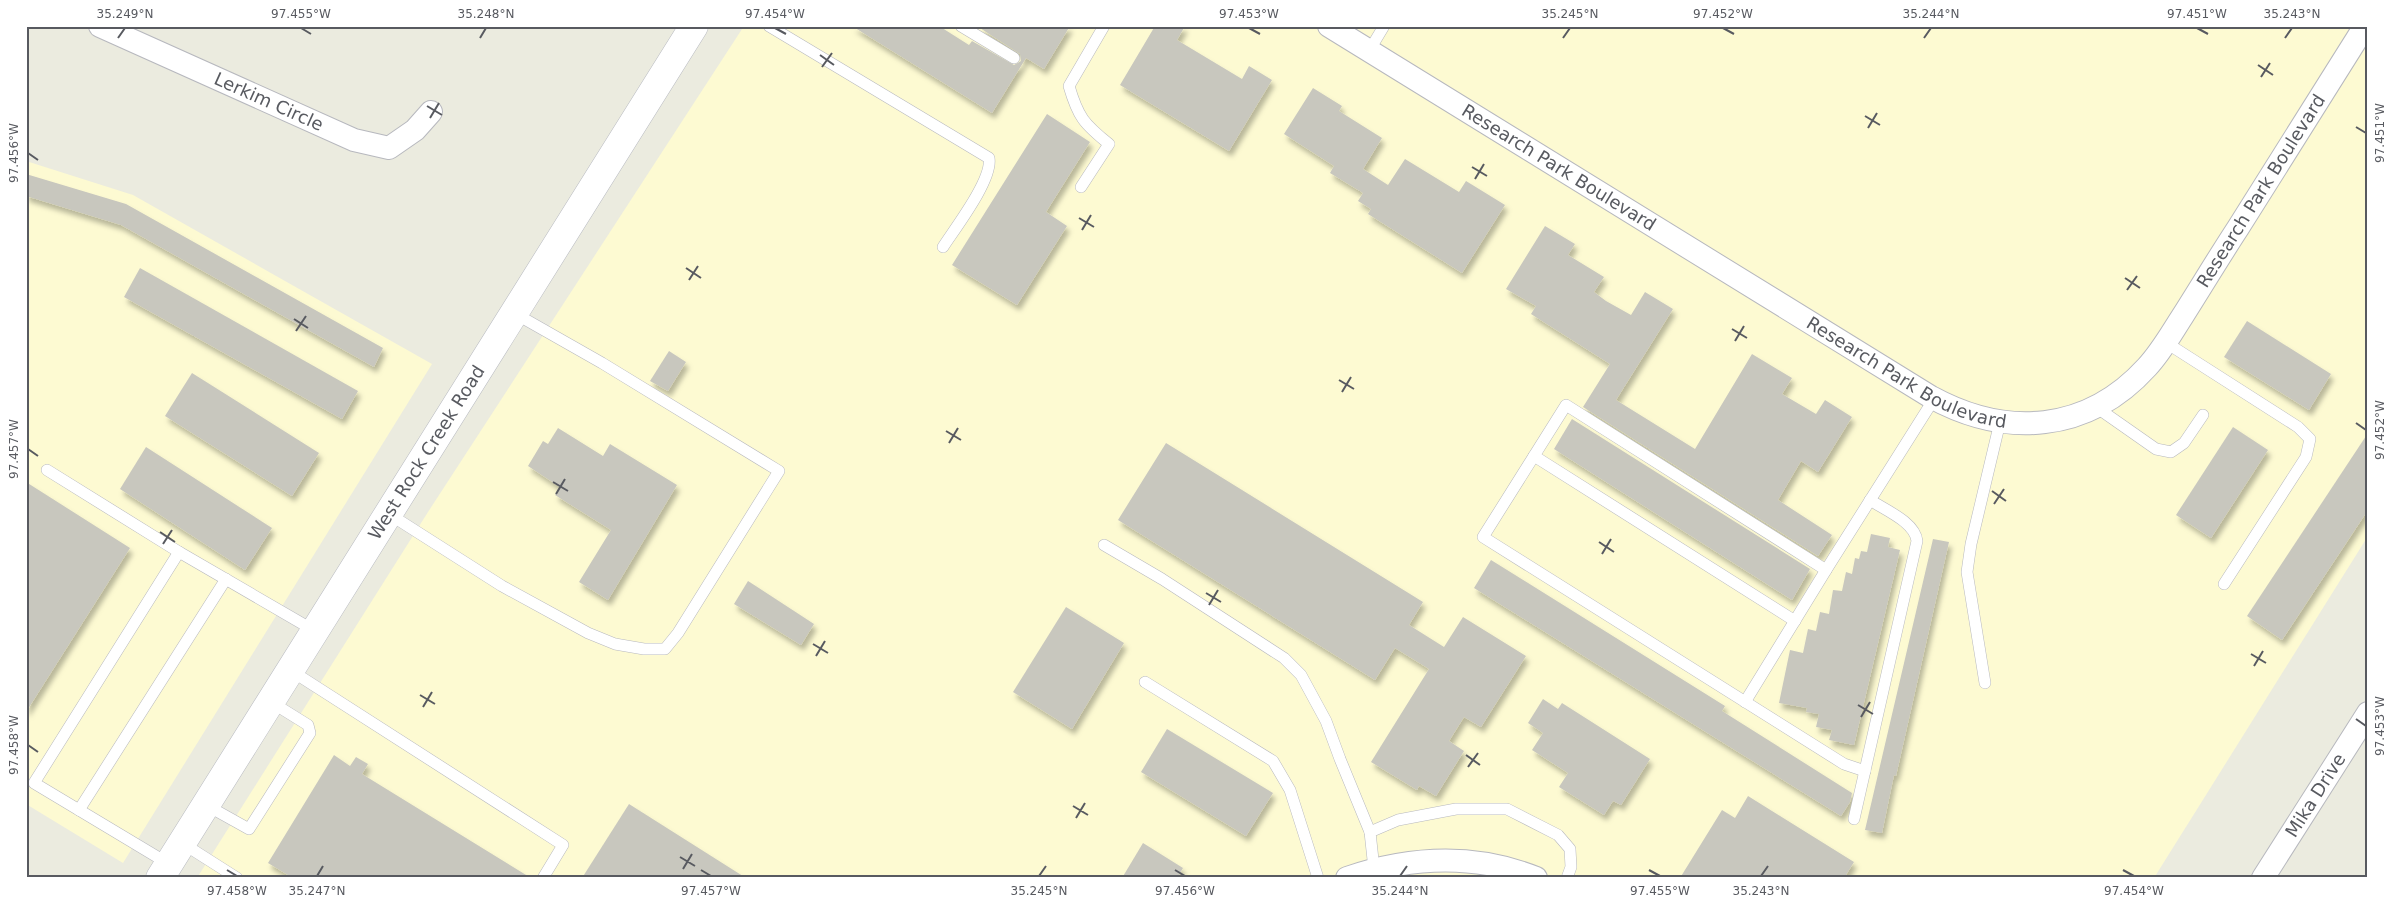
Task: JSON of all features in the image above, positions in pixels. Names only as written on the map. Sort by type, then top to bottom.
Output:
[{"type":"main road","name":"West Rock Creek Road","points":[[171,861],[694,26]]},
{"type":"street","name":"Lerkim Circle","points":[[100,26],[354,140],[389,148],[416,130],[431,112]]},
{"type":"street","name":"Research Park Boulevard","points":[[1329,26],[1934,399],[1963,412],[2000,422],[2034,424],[2053,421],[2096,407],[2133,380],[2147,366],[2165,342],[2365,26]]},
{"type":"street","name":"Mika Drive","points":[[2262,878],[2368,713]]},
{"type":"street","points":[[1347,878],[1374,869],[1421,860],[1463,861],[1521,872],[1536,878]]},
{"type":"lane","points":[[769,26],[989,158],[990,165],[984,180],[943,246]]},
{"type":"lane","points":[[1081,187],[1109,144],[1085,125],[1075,105],[1069,86],[1104,26]]},
{"type":"lane","points":[[1369,51],[1384,26]]},
{"type":"lane","points":[[964,27],[1014,58]]},
{"type":"lane","points":[[389,514],[502,586],[588,633],[616,644],[644,649],[665,649],[678,633],[707,588],[779,472],[602,362],[514,313]]},
{"type":"lane","points":[[2165,342],[2298,427],[2310,439],[2306,457],[2224,584]]},
{"type":"lane","points":[[1745,702],[1934,399]]},
{"type":"lane","points":[[1826,570],[1566,405],[1482,537],[1844,764],[1865,771]]},
{"type":"lane","points":[[2096,407],[2156,449],[2171,452],[2184,443],[2203,415]]},
{"type":"lane","points":[[1985,683],[1967,572],[1971,544],[2000,422]]},
{"type":"lane","points":[[1534,456],[1795,621]]},
{"type":"lane","points":[[47,470],[179,552],[315,631]]},
{"type":"lane","points":[[1854,819],[1917,541],[1914,530],[1870,500]]},
{"type":"lane","points":[[1104,545],[1162,579],[1284,658],[1301,675],[1326,721],[1370,832],[1374,869]]},
{"type":"lane","points":[[179,552],[30,781],[171,861],[233,877]]},
{"type":"lane","points":[[79,810],[226,580]]},
{"type":"lane","points":[[290,670],[563,845],[543,878]]},
{"type":"lane","points":[[1145,682],[1273,760],[1290,790],[1318,878]]},
{"type":"lane","points":[[206,806],[249,829],[305,741],[311,730],[308,725],[271,702]]},
{"type":"lane","points":[[1370,832],[1398,820],[1456,809],[1507,809],[1558,835],[1570,850],[1570,867],[1567,878]]},
{"type":"shaded area","points":[[744,26],[2368,26],[2368,536],[2154,878],[197,878],[428,512]]},
{"type":"shaded area","points":[[26,161],[133,195],[432,364],[123,863],[26,804]]},
{"type":"building","points":[[852,26],[939,26],[969,45],[972,41],[1014,65],[1021,61],[1020,54],[980,28],[981,26],[1070,26],[1044,69],[1026,58],[992,113]]},
{"type":"building","points":[[1155,26],[1185,26],[1177,40],[1242,79],[1249,66],[1272,80],[1229,151],[1120,85]]},
{"type":"building","points":[[1313,88],[1342,106],[1339,111],[1382,138],[1363,169],[1388,185],[1405,159],[1459,192],[1466,181],[1505,205],[1462,273],[1368,214],[1371,209],[1358,201],[1363,193],[1330,173],[1334,166],[1284,134]]},
{"type":"building","points":[[1047,114],[1090,142],[1046,212],[1067,226],[1017,305],[952,265]]},
{"type":"building","points":[[26,174],[126,204],[383,348],[374,367],[121,225],[26,196]]},
{"type":"building","points":[[1545,226],[1575,244],[1568,255],[1604,277],[1594,292],[1606,301],[1631,315],[1645,292],[1673,309],[1616,400],[1695,449],[1752,354],[1792,378],[1782,394],[1816,414],[1825,400],[1852,417],[1818,472],[1801,461],[1778,500],[1832,535],[1818,556],[1583,407],[1610,364],[1531,314],[1536,306],[1506,289]]},
{"type":"building","points":[[140,268],[358,391],[342,419],[124,297]]},
{"type":"building","points":[[2247,321],[2331,374],[2309,410],[2224,357]]},
{"type":"building","points":[[669,351],[686,362],[668,391],[650,381]]},
{"type":"building","points":[[192,373],[319,453],[292,496],[165,416]]},
{"type":"building","points":[[1572,419],[1810,569],[1792,600],[1554,449]]},
{"type":"building","points":[[2233,427],[2268,450],[2211,538],[2176,515]]},
{"type":"building","points":[[558,428],[603,456],[610,444],[677,485],[608,600],[579,582],[611,530],[555,495],[560,487],[528,466],[543,441],[548,444]]},
{"type":"building","points":[[2368,433],[2368,510],[2282,640],[2247,616]]},
{"type":"building","points":[[1166,443],[1423,602],[1409,625],[1444,647],[1463,617],[1526,656],[1481,727],[1464,717],[1449,741],[1464,751],[1436,796],[1419,786],[1417,790],[1371,762],[1429,669],[1395,648],[1375,680],[1118,520]]},
{"type":"building","points":[[146,447],[272,528],[245,570],[120,489]]},
{"type":"building","points":[[26,482],[130,548],[26,712]]},
{"type":"building","points":[[1871,534],[1890,538],[1888,547],[1900,550],[1854,745],[1829,740],[1832,730],[1816,727],[1819,714],[1806,712],[1807,708],[1779,703],[1790,650],[1803,653],[1808,629],[1816,631],[1820,612],[1829,614],[1833,590],[1842,591],[1846,572],[1852,574],[1855,558],[1859,559],[1861,551],[1867,552]]},
{"type":"building","points":[[1933,539],[1949,542],[1896,776],[1894,775],[1882,833],[1865,830]]},
{"type":"building","points":[[1491,560],[1725,706],[1722,711],[1852,793],[1850,802],[1841,816],[1474,588]]},
{"type":"building","points":[[748,581],[814,624],[801,645],[734,604]]},
{"type":"building","points":[[1066,607],[1124,643],[1072,729],[1013,692]]},
{"type":"building","points":[[1543,699],[1558,709],[1562,703],[1650,759],[1621,805],[1613,801],[1604,815],[1559,787],[1568,773],[1532,750],[1543,733],[1528,723]]},
{"type":"building","points":[[1167,729],[1273,793],[1246,836],[1141,772]]},
{"type":"building","points":[[334,755],[350,766],[356,757],[368,764],[362,774],[531,878],[293,878],[268,863]]},
{"type":"building","points":[[1748,796],[1854,862],[1844,878],[1680,878],[1722,810],[1735,818]]},
{"type":"building","points":[[629,804],[746,878],[582,878]]},
{"type":"building","points":[[1143,843],[1183,868],[1177,878],[1122,878]]}]
